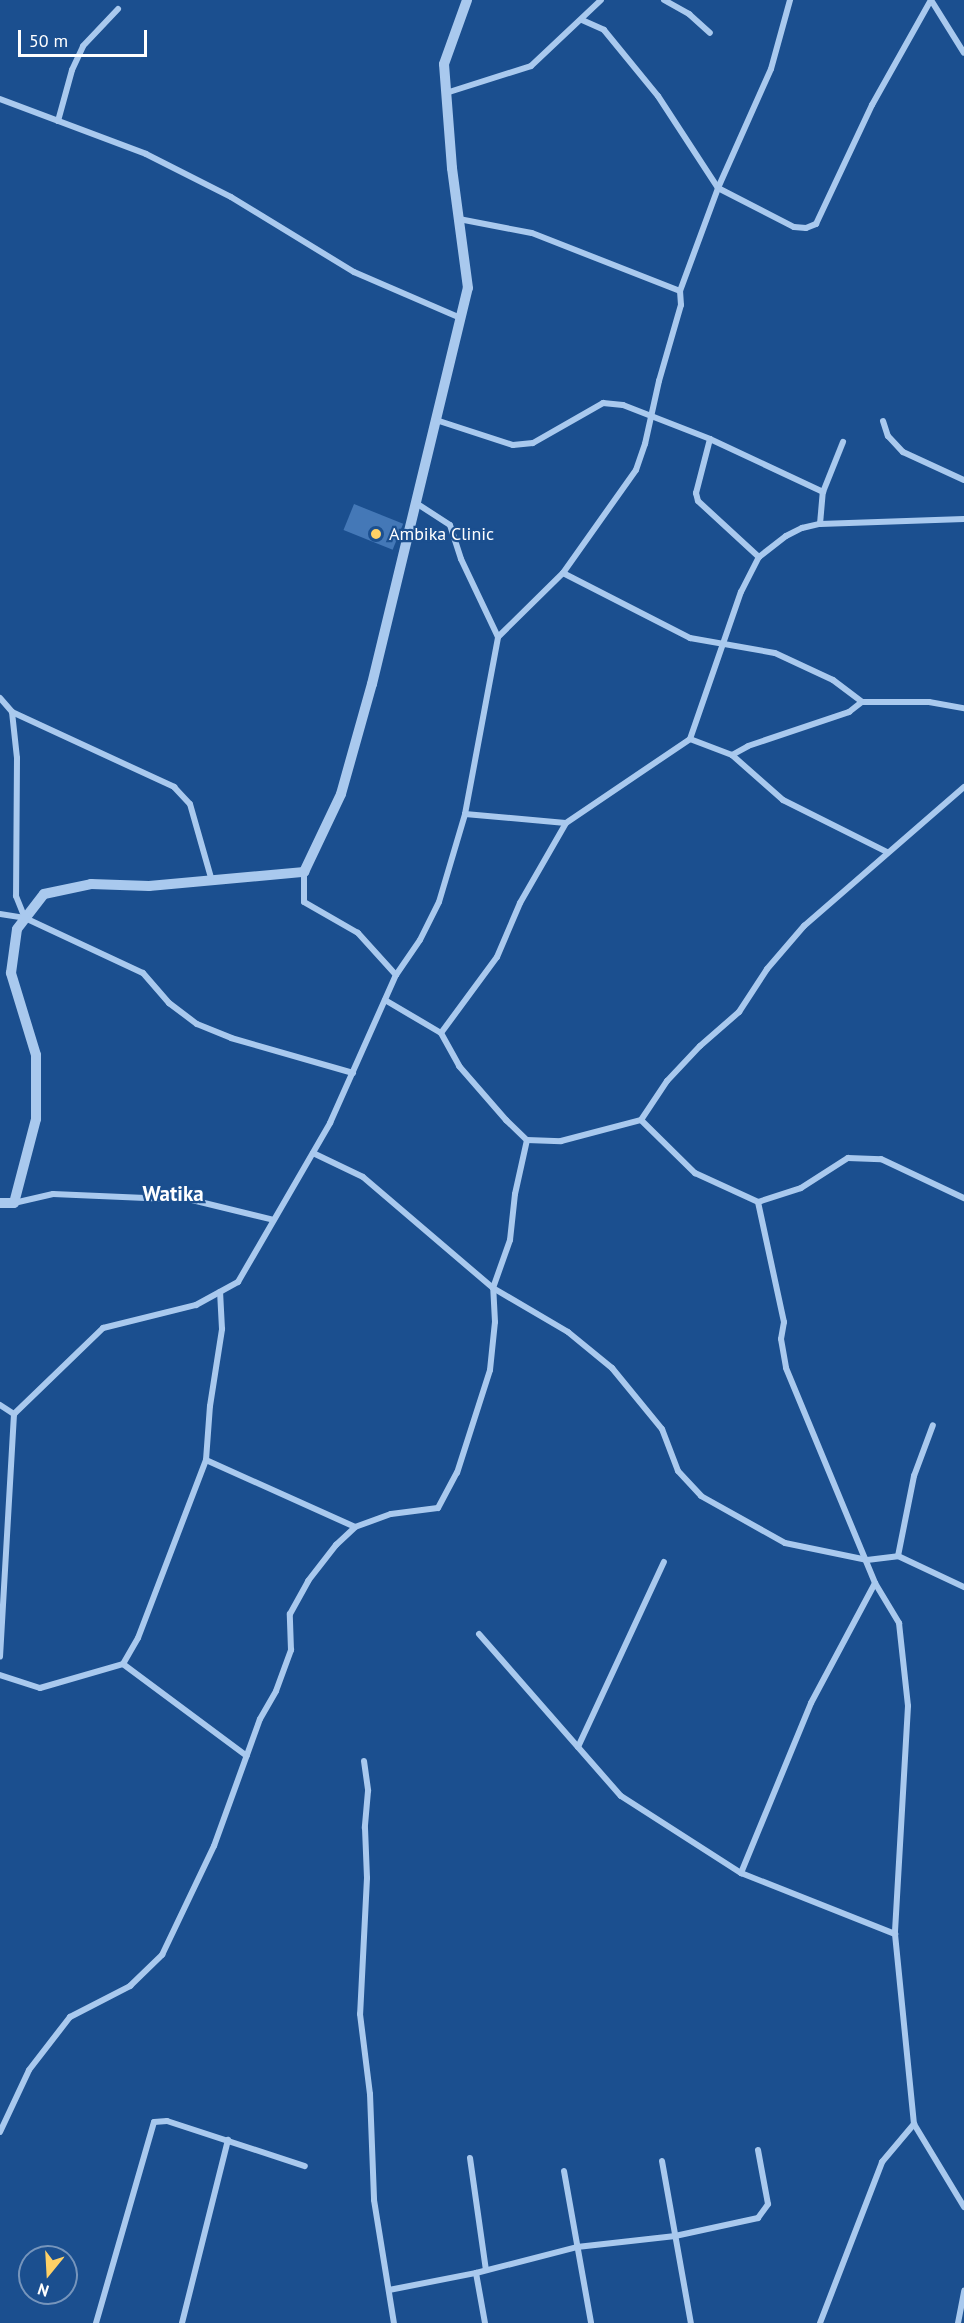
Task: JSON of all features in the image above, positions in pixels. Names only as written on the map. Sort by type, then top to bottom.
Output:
[{"type":"street","points":[[396,975],[358,933],[304,902],[304,872],[341,794],[372,684],[468,288],[444,64],[467,0]]},
{"type":"street","points":[[446,93],[531,66],[601,0]]},
{"type":"street","points":[[664,0],[689,14],[710,33]]},
{"type":"street","points":[[0,1656],[14,1414],[103,1328],[196,1305],[238,1282],[313,1153],[353,1073],[396,975],[420,940],[439,902],[465,814],[498,637],[563,573],[636,470],[645,444],[681,305],[680,291],[718,188],[771,69],[790,0]]},
{"type":"street","points":[[582,20],[604,30],[657,96],[718,188],[794,226],[806,228],[816,224],[872,105],[931,0],[964,53]]},
{"type":"street","points":[[58,121],[72,70],[83,46],[118,9]]},
{"type":"street","points":[[0,99],[146,154],[231,197],[354,272],[461,318]]},
{"type":"street","points":[[459,219],[532,233],[680,291]]},
{"type":"street","points":[[436,420],[513,445],[533,443],[603,403],[623,405],[651,414],[710,439],[823,492]]},
{"type":"street","points":[[882,421],[888,436],[903,452],[926,465],[964,480]]},
{"type":"street","points":[[710,439],[696,493],[698,501],[759,556]]},
{"type":"street","points":[[820,525],[823,492],[843,442]]},
{"type":"street","points":[[416,503],[450,525],[461,559],[498,637]]},
{"type":"street","points":[[441,1033],[497,957],[520,903],[566,823],[690,739],[741,592],[759,556],[786,536],[802,528],[820,525],[964,519]]},
{"type":"street","points":[[563,573],[690,638],[776,652],[833,680],[862,702],[929,702],[964,708]]},
{"type":"street","points":[[0,698],[12,712],[174,787],[190,804],[212,881]]},
{"type":"street","points":[[732,755],[748,746],[849,712],[862,702]]},
{"type":"street","points":[[12,712],[17,758],[15,896],[25,918]]},
{"type":"street","points":[[690,739],[732,755],[783,800],[887,852]]},
{"type":"street","points":[[385,1000],[441,1033],[459,1066],[527,1140],[561,1141],[641,1120],[667,1081],[700,1046],[739,1012],[767,969],[804,926],[964,787]]},
{"type":"street","points":[[465,814],[566,823]]},
{"type":"street","points":[[14,1203],[36,1119],[36,1055],[11,973],[17,929],[44,894],[92,884],[149,886],[304,872]]},
{"type":"street","points":[[0,914],[25,918],[143,974],[169,1003],[197,1024],[231,1038],[353,1073]]},
{"type":"street","points":[[641,1120],[695,1173],[758,1202],[801,1188],[848,1158],[881,1159],[964,1198]]},
{"type":"street","points":[[0,2132],[29,2070],[70,2017],[130,1986],[162,1955],[214,1846],[247,1756],[291,1650],[290,1614],[308,1581],[336,1545],[355,1527],[391,1514],[438,1508],[457,1473],[490,1370],[495,1322],[493,1288],[510,1240],[515,1194],[527,1140]]},
{"type":"street","points":[[313,1153],[363,1178],[493,1288],[568,1332],[612,1368],[662,1429],[678,1471],[701,1496],[785,1544],[867,1560],[898,1556],[964,1587]]},
{"type":"street","points":[[0,1203],[14,1203],[53,1194],[192,1200],[274,1220]]},
{"type":"street","points":[[758,1202],[784,1322],[781,1339],[786,1368],[875,1583],[899,1623],[908,1707],[895,1934],[914,2124],[964,2207]]},
{"type":"street","points":[[0,1675],[40,1688],[123,1664],[138,1638],[206,1460],[210,1406],[222,1329],[220,1292]]},
{"type":"street","points":[[0,1405],[14,1414]]},
{"type":"street","points":[[898,1556],[914,1476],[933,1425]]},
{"type":"street","points":[[206,1460],[355,1527]]},
{"type":"street","points":[[578,1747],[664,1562]]},
{"type":"street","points":[[741,1873],[811,1703],[875,1583]]},
{"type":"street","points":[[479,1634],[621,1796],[741,1873],[895,1934]]},
{"type":"street","points":[[123,1664],[247,1756]]},
{"type":"street","points":[[364,1761],[368,1791],[365,1828],[367,1878],[360,2014],[370,2094],[374,2200],[394,2323]]},
{"type":"street","points":[[96,2323],[154,2122],[167,2121],[305,2166]]},
{"type":"street","points":[[820,2323],[882,2162],[914,2124]]},
{"type":"street","points":[[182,2323],[228,2140]]},
{"type":"street","points":[[389,2290],[476,2273],[577,2247],[675,2236],[758,2218],[768,2204],[758,2150]]},
{"type":"street","points":[[470,2158],[486,2270]]},
{"type":"street","points":[[662,2161],[691,2323]]},
{"type":"street","points":[[564,2171],[591,2323]]},
{"type":"street","points":[[476,2273],[485,2323]]},
{"type":"street","points":[[958,2323],[964,2290]]},
{"type":"building","points":[[354,504],[403,524],[393,550],[344,530]]},
{"type":"place","name":"Ambika Clinic","points":[[376,534]]},
{"type":"district","name":"Watika","points":[[173,1194]]}]
